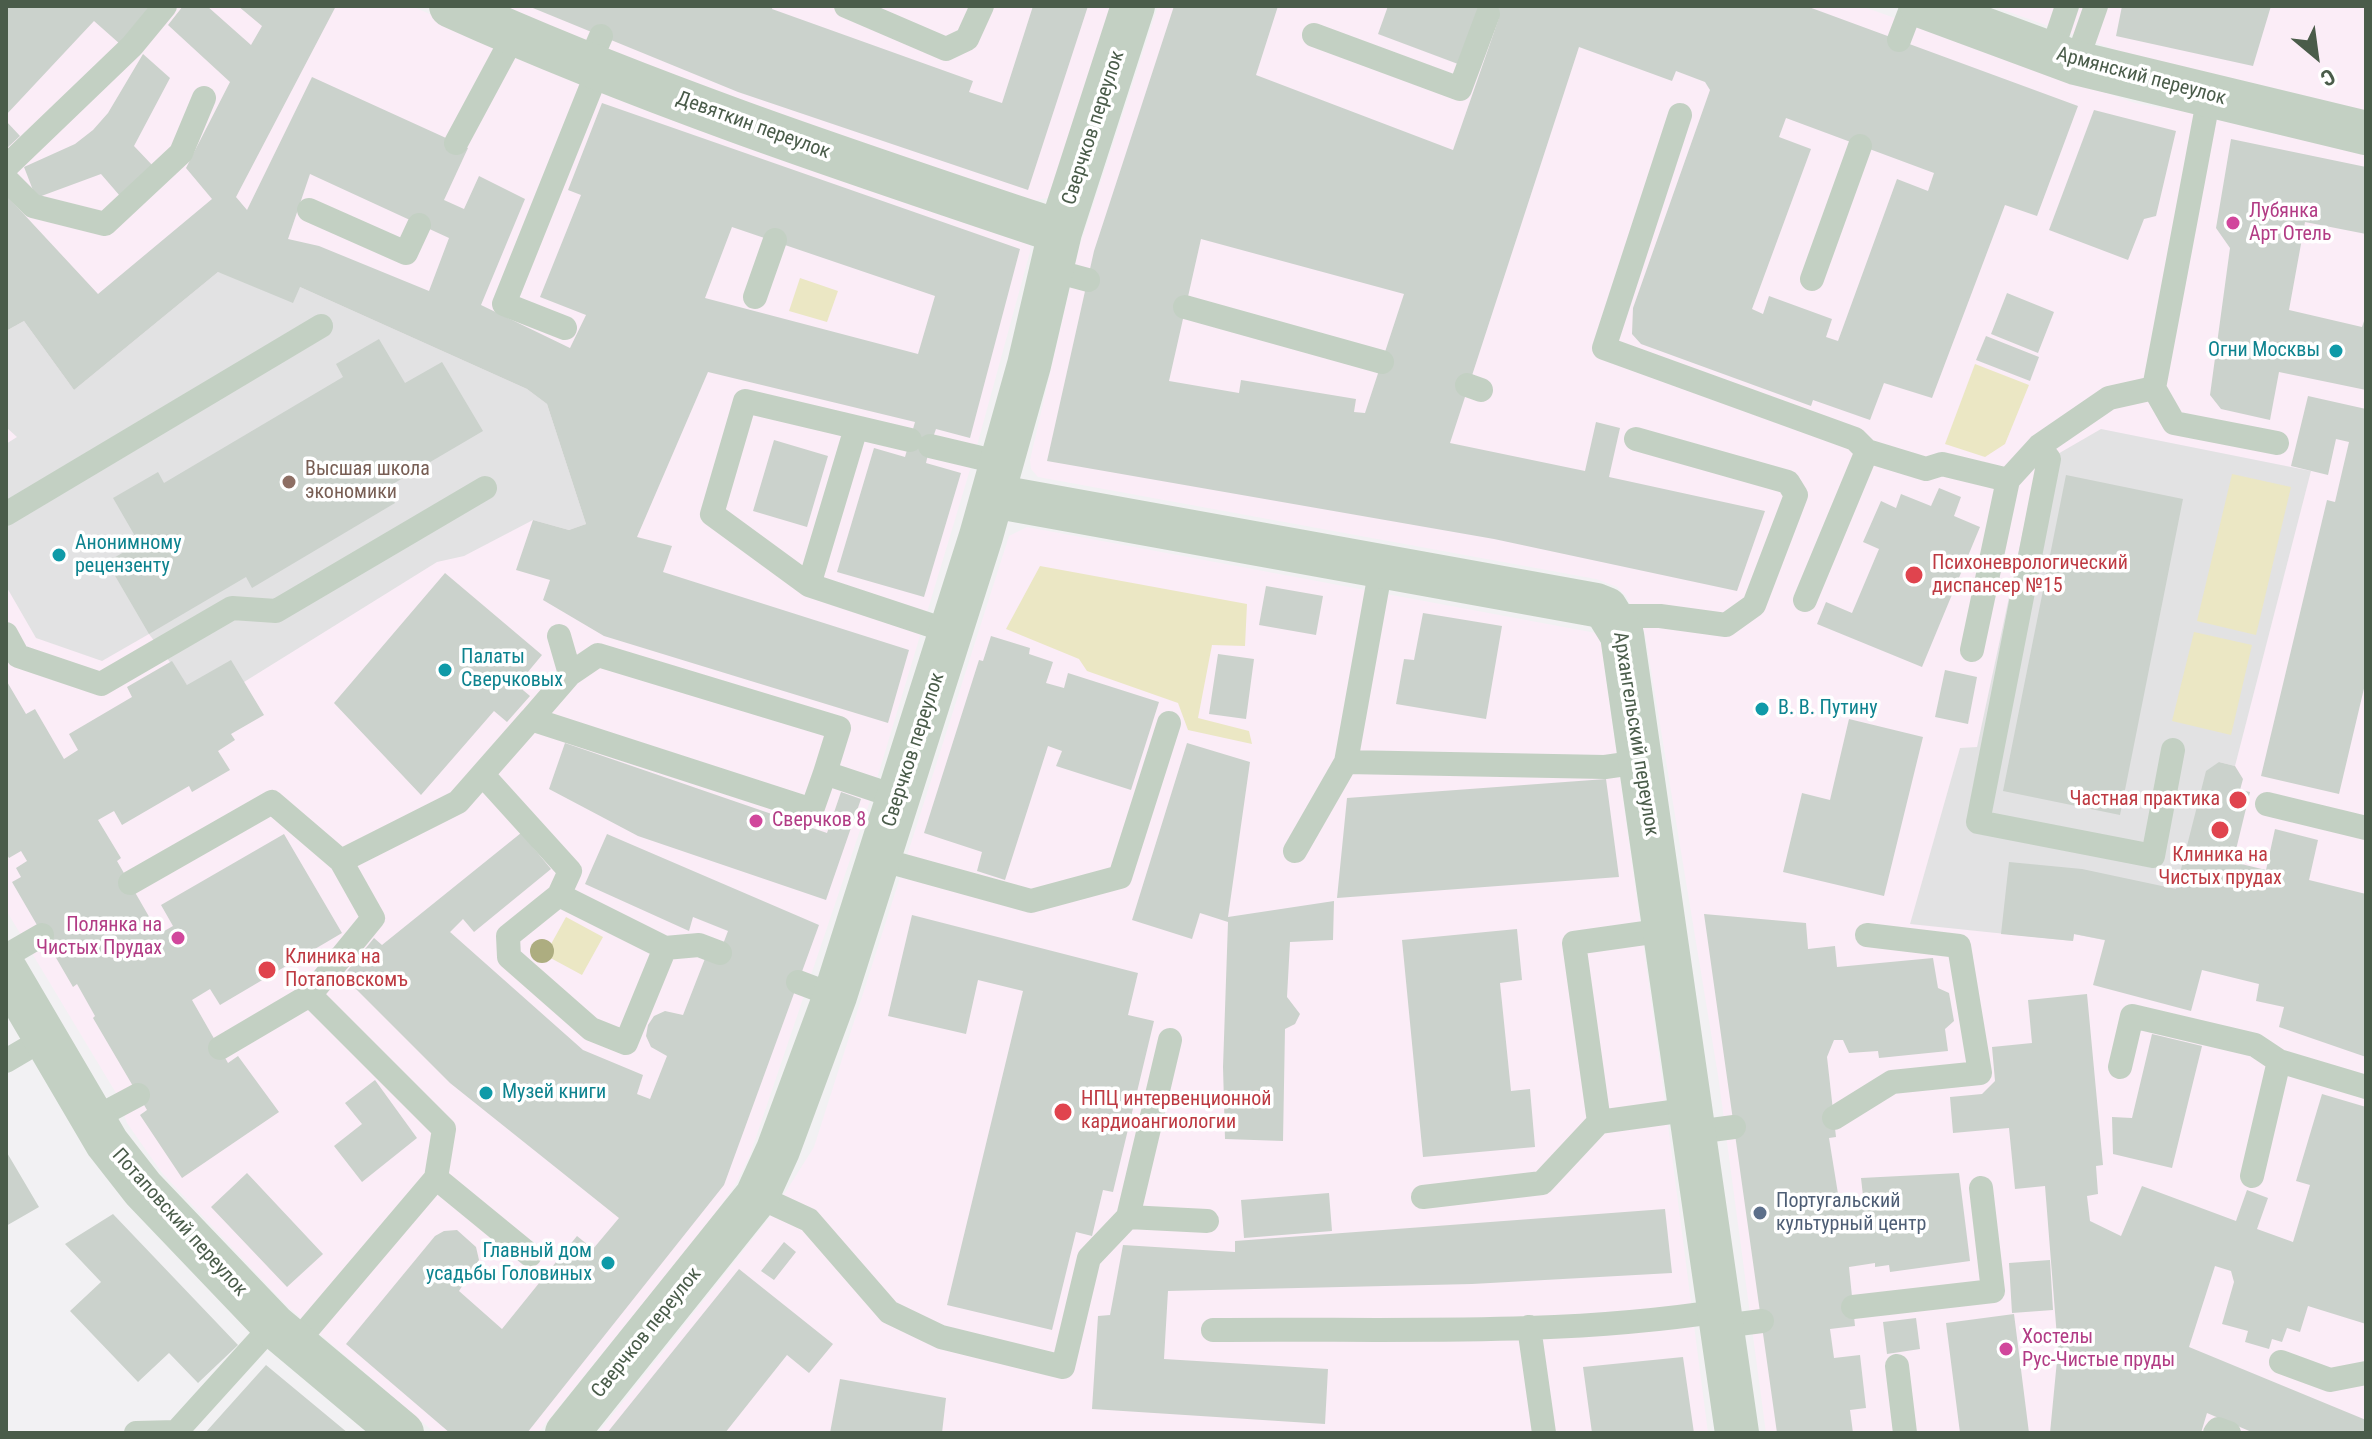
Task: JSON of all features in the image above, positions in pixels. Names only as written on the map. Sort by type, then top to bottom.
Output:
[{"type":"street","name":"Девяткин переулок","points":[[451,6],[514,35],[596,57],[804,156],[1066,260]]},
{"type":"street","name":"Сверчков переулок","points":[[567,1433],[757,1196],[778,1150],[816,989],[879,859],[900,798],[1066,260],[1133,6]]},
{"type":"street","name":"Армянский переулок","points":[[1910,23],[2366,133]]},
{"type":"street","name":"Архангельский переулок","points":[[997,480],[1381,567],[1596,605],[1612,616],[1622,635],[1666,930],[1707,1123],[1735,1319],[1737,1433]]},
{"type":"street","name":"Потаповский переулок","points":[[6,971],[93,1119],[143,1189],[284,1334],[402,1433]]},
{"type":"lane","points":[[6,167],[132,46],[165,6]]},
{"type":"lane","points":[[846,6],[946,49],[967,39],[982,6]]},
{"type":"lane","points":[[1910,23],[1912,6]]},
{"type":"lane","points":[[2063,59],[2067,6]]},
{"type":"lane","points":[[2063,59],[2096,6]]},
{"type":"lane","points":[[1314,35],[1460,89],[1488,14]]},
{"type":"lane","points":[[456,143],[514,35]]},
{"type":"lane","points":[[565,328],[504,304],[596,57]]},
{"type":"lane","points":[[2209,96],[2154,388],[2174,423],[2277,443]]},
{"type":"lane","points":[[6,179],[33,206],[105,224],[181,153],[204,98]]},
{"type":"lane","points":[[1680,115],[1604,348],[1855,439],[1867,451],[1926,469],[1942,464],[2008,480]]},
{"type":"lane","points":[[1812,279],[1860,146]]},
{"type":"lane","points":[[309,210],[406,253],[419,225]]},
{"type":"lane","points":[[755,297],[775,240]]},
{"type":"lane","points":[[1185,307],[1382,362]]},
{"type":"lane","points":[[6,514],[321,326]]},
{"type":"lane","points":[[1972,650],[2008,480],[2039,446],[2109,398],[2154,388]]},
{"type":"lane","points":[[951,632],[809,585],[712,514],[745,401],[920,443],[997,480]]},
{"type":"lane","points":[[809,585],[856,428]]},
{"type":"lane","points":[[1612,616],[1660,616],[1726,625],[1754,605],[1796,495],[1788,482],[1636,439]]},
{"type":"lane","points":[[2039,446],[2049,459],[1978,822],[2153,856],[2173,750]]},
{"type":"lane","points":[[1805,600],[1867,451]]},
{"type":"lane","points":[[6,634],[18,656],[101,684],[232,608],[276,611],[485,488]]},
{"type":"lane","points":[[1295,851],[1346,762],[1381,567]]},
{"type":"lane","points":[[559,636],[570,674]]},
{"type":"lane","points":[[341,861],[458,802],[570,674],[598,655],[839,728],[812,810],[531,719]]},
{"type":"lane","points":[[879,859],[1031,901],[1120,877],[1169,723]]},
{"type":"lane","points":[[1346,762],[1605,767],[1640,762]]},
{"type":"lane","points":[[825,773],[900,798]]},
{"type":"lane","points":[[483,775],[570,871],[559,895],[508,936],[509,957],[591,1029],[626,1043],[665,948]]},
{"type":"lane","points":[[130,883],[272,802],[341,861],[373,918],[310,995],[220,1048]]},
{"type":"lane","points":[[2267,804],[2366,828]]},
{"type":"lane","points":[[559,895],[665,948],[699,945],[720,953]]},
{"type":"lane","points":[[1599,1122],[1574,943],[1666,930]]},
{"type":"lane","points":[[6,956],[42,935]]},
{"type":"lane","points":[[1834,1118],[1892,1082],[1980,1073],[1959,946],[1867,935]]},
{"type":"lane","points":[[136,1433],[176,1432],[284,1334],[436,1178],[444,1129],[310,995]]},
{"type":"lane","points":[[2120,1067],[2132,1016],[2255,1045],[2279,1061],[2366,1087]]},
{"type":"lane","points":[[6,1061],[45,1038]]},
{"type":"lane","points":[[757,1196],[809,1220],[889,1312],[941,1337],[1063,1367],[1089,1258],[1128,1217],[1170,1040]]},
{"type":"lane","points":[[2252,1176],[2279,1061]]},
{"type":"lane","points":[[93,1119],[138,1095]]},
{"type":"lane","points":[[1423,1197],[1542,1183],[1599,1122],[1707,1123]]},
{"type":"lane","points":[[436,1178],[530,1255]]},
{"type":"lane","points":[[1853,1307],[1993,1291],[1981,1188]]},
{"type":"lane","points":[[1128,1217],[1207,1221]]},
{"type":"lane","points":[[1213,1330],[1529,1327],[1678,1318],[1735,1319]]},
{"type":"lane","points":[[1529,1327],[1544,1433]]},
{"type":"lane","points":[[2281,1362],[2330,1380],[2366,1373]]},
{"type":"lane","points":[[1897,1366],[1905,1433]]},
{"type":"lane","points":[[2215,1433],[2218,1429],[2229,1433]]},
{"type":"shaded area","points":[[6,6],[412,6],[572,79],[1030,244],[975,453],[873,792],[750,1155],[736,1184],[711,1219],[538,1433],[435,1433],[286,1305],[162,1173],[127,1123],[116,1093],[6,910]]},
{"type":"shaded area","points":[[497,6],[1111,6],[1052,197],[1032,201],[739,103]]},
{"type":"shaded area","points":[[1158,6],[1861,6],[2135,103],[2162,108],[2177,98],[2242,113],[2252,129],[2366,153],[2366,1433],[1766,1433],[1718,1075],[1645,634],[1626,596],[1617,587],[1596,579],[1038,477],[1031,469],[1030,460],[1079,248]]},
{"type":"shaded area","points":[[1992,6],[2366,6],[2366,116],[2150,62]]},
{"type":"shaded area","name":"Высшая школа экономики","points":[[218,272],[300,287],[527,389],[547,404],[586,524],[569,530],[533,520],[464,556],[437,562],[244,682],[187,685],[149,634],[102,661],[36,638],[6,586],[6,444],[17,437],[6,427],[6,331],[24,321],[74,390]]},
{"type":"shaded area","points":[[800,278],[838,291],[827,322],[789,311]]},
{"type":"shaded area","points":[[1975,364],[2029,385],[2005,444],[1985,457],[1945,444]]},
{"type":"shaded area","points":[[2101,429],[2311,471],[2235,766],[2219,762],[2162,952],[2074,934],[2073,941],[1910,924],[1960,748],[1977,747],[2037,466]]},
{"type":"shaded area","points":[[2232,474],[2291,487],[2256,635],[2197,621]]},
{"type":"shaded area","points":[[1027,527],[1596,633],[1601,643],[1659,1056],[1708,1433],[598,1433],[769,1218],[814,1147],[1009,536]]},
{"type":"shaded area","points":[[1040,566],[1247,604],[1245,646],[1212,645],[1198,718],[1249,731],[1252,744],[1188,730],[1178,703],[1087,671],[1079,659],[1006,629]]},
{"type":"shaded area","points":[[2194,632],[2252,645],[2231,735],[2172,721]]},
{"type":"shaded area","points":[[566,917],[603,937],[582,975],[545,955]]},
{"type":"building","points":[[6,6],[152,6],[120,44],[94,21],[6,115]]},
{"type":"building","points":[[183,6],[207,6],[251,45],[262,26],[238,6],[336,6],[236,197],[247,210],[312,77],[468,148],[444,200],[464,209],[479,176],[525,199],[481,305],[570,348],[586,315],[540,297],[581,195],[568,190],[602,103],[1020,249],[970,438],[936,429],[930,446],[926,463],[961,473],[924,597],[837,572],[874,448],[905,457],[915,422],[708,372],[637,537],[672,546],[663,572],[909,650],[888,723],[604,636],[543,600],[550,580],[516,570],[533,520],[569,530],[586,524],[547,404],[527,389],[300,287],[293,303],[218,272],[74,390],[24,321],[6,331],[6,195],[98,294],[212,199],[186,168],[230,82],[168,25]],"holes":[[[310,174],[449,238],[429,291],[319,246],[288,239]],[[732,227],[935,296],[918,354],[705,298]]]},
{"type":"building","points":[[528,6],[773,6],[772,9],[973,81],[969,92],[1002,103],[1033,6],[1088,6],[1028,190],[738,92]]},
{"type":"building","points":[[1174,6],[1278,6],[1256,75],[1453,150],[1499,18],[1458,64],[1378,34],[1388,6],[1806,6],[2078,106],[2037,216],[2005,205],[1932,398],[1884,383],[1870,420],[1813,400],[1811,406],[1641,344],[1632,334],[1633,308],[1710,90],[1705,82],[1676,71],[1672,81],[1579,47],[1450,443],[1585,471],[1596,422],[1620,428],[1609,477],[1765,511],[1737,591],[1494,539],[1047,461],[1094,251]],"holes":[[[1786,118],[1934,173],[1928,191],[1897,179],[1838,341],[1826,337],[1832,319],[1769,296],[1763,314],[1752,309],[1811,149],[1779,137]],[[1201,239],[1404,294],[1365,413],[1354,412],[1356,399],[1241,380],[1239,393],[1169,381]]]},
{"type":"building","points":[[2122,6],[2271,6],[2253,66],[2116,36]]},
{"type":"building","points":[[143,54],[170,78],[134,146],[153,166],[120,196],[101,174],[36,198],[24,167],[75,144],[93,130],[108,113]]},
{"type":"building","points":[[2094,110],[2176,131],[2156,216],[2144,219],[2128,260],[2049,230]]},
{"type":"building","points":[[6,121],[20,136],[6,149]]},
{"type":"building","points":[[2231,139],[2366,167],[2366,234],[2305,222],[2289,310],[2362,327],[2366,315],[2366,390],[2279,372],[2270,420],[2221,409],[2210,395],[2230,248],[2216,228]]},
{"type":"building","points":[[2007,293],[2054,312],[2038,353],[1991,334]]},
{"type":"building","points":[[1986,336],[2039,357],[2030,381],[1976,360]]},
{"type":"building","points":[[379,339],[405,383],[442,362],[483,431],[386,488],[395,503],[252,588],[246,577],[149,634],[107,562],[139,543],[113,498],[158,472],[164,483],[343,377],[336,364]]},
{"type":"building","points":[[2308,396],[2366,409],[2366,680],[2339,794],[2261,776],[2327,500],[2335,502],[2349,442],[2336,439],[2328,475],[2291,466]]},
{"type":"building","points":[[774,440],[828,456],[807,527],[753,511]]},
{"type":"building","points":[[2066,475],[2183,499],[2120,815],[2003,791]]},
{"type":"building","name":"Психоневрологический диспансер №15","points":[[1939,488],[1961,497],[1954,516],[1980,527],[1922,667],[1817,624],[1826,602],[1852,613],[1879,549],[1863,542],[1881,501],[1896,508],[1901,494],[1931,506]]},
{"type":"building","name":"Палаты Сверчковых","points":[[445,573],[542,655],[517,685],[530,696],[507,722],[494,711],[421,795],[334,703]]},
{"type":"building","points":[[1266,586],[1323,596],[1316,635],[1259,625]]},
{"type":"building","points":[[1423,613],[1502,626],[1486,719],[1396,704],[1404,659],[1414,660]]},
{"type":"building","points":[[991,636],[1030,648],[1029,654],[1053,662],[1046,683],[1064,688],[1068,673],[1159,702],[1131,790],[1056,766],[1062,751],[1048,746],[1005,880],[977,871],[982,852],[924,833],[979,660],[983,661]]},
{"type":"building","points":[[1218,654],[1254,659],[1246,719],[1209,714]]},
{"type":"building","points":[[231,660],[264,715],[231,734],[235,740],[218,751],[230,770],[192,792],[189,786],[122,825],[114,811],[98,820],[121,858],[117,861],[159,934],[173,926],[161,905],[284,834],[342,933],[220,1005],[210,989],[192,1000],[228,1063],[238,1056],[279,1112],[182,1178],[140,1115],[147,1110],[93,1018],[95,1016],[77,984],[73,987],[12,882],[21,877],[16,868],[27,861],[21,851],[9,858],[6,853],[6,680],[26,714],[35,709],[64,759],[78,750],[69,734],[132,697],[127,687],[172,661],[187,685]]},
{"type":"building","points":[[1945,670],[1977,677],[1968,724],[1935,717]]},
{"type":"building","points":[[1849,719],[1923,737],[1884,896],[1783,872],[1802,793],[1830,800]]},
{"type":"building","points":[[565,743],[827,833],[841,792],[861,799],[826,900],[638,836],[549,789]]},
{"type":"building","points":[[1187,743],[1250,762],[1228,917],[1334,901],[1333,940],[1290,942],[1287,997],[1300,1014],[1295,1024],[1285,1029],[1283,1141],[1225,1139],[1223,1067],[1228,922],[1200,913],[1192,939],[1132,920]]},
{"type":"building","points":[[2219,762],[2235,766],[2243,779],[2240,790],[2250,792],[2233,862],[2266,870],[2275,829],[2318,840],[2309,880],[2366,894],[2366,1057],[2279,1027],[2284,1007],[2256,1001],[2259,984],[2202,970],[2191,1011],[2093,985],[2105,940],[2074,934],[2073,941],[2001,934],[2009,862],[2082,869],[2176,889],[2206,771]]},
{"type":"building","points":[[1606,779],[1619,877],[1337,898],[1347,798]]},
{"type":"building","points":[[521,833],[551,869],[474,932],[463,919],[450,932],[583,1050],[643,1075],[637,1094],[650,1099],[667,1056],[651,1047],[646,1036],[648,1025],[654,1016],[665,1011],[683,1015],[706,956],[717,960],[728,931],[693,917],[689,931],[585,884],[607,834],[819,925],[724,1185],[527,1433],[450,1433],[346,1344],[435,1236],[444,1231],[457,1230],[476,1247],[479,1260],[459,1291],[502,1329],[577,1236],[593,1249],[619,1218],[450,1083],[343,976],[374,938],[382,945]]},
{"type":"building","points":[[1704,914],[1806,923],[1808,949],[1835,946],[1837,967],[1933,958],[1938,988],[1949,993],[1954,1021],[1945,1029],[1948,1051],[1879,1058],[1878,1051],[1849,1053],[1843,1040],[1834,1040],[1827,1057],[1836,1137],[1829,1138],[1839,1200],[1863,1196],[1861,1178],[1959,1173],[1970,1261],[1890,1272],[1889,1265],[1875,1267],[1875,1263],[1849,1267],[1855,1326],[1830,1329],[1834,1358],[1860,1355],[1866,1408],[1850,1410],[1853,1433],[1777,1433]]},
{"type":"building","name":"НПЦ интервенционной кардиоангиологии","points":[[912,915],[1138,973],[1128,1015],[1154,1021],[1113,1192],[1103,1190],[1092,1236],[1076,1232],[1052,1330],[947,1305],[1023,991],[978,980],[966,1034],[888,1016]]},
{"type":"building","points":[[1517,929],[1522,980],[1500,983],[1511,1091],[1530,1089],[1535,1147],[1423,1157],[1402,940]]},
{"type":"building","points":[[2087,994],[2103,1165],[2096,1166],[2098,1194],[2087,1196],[2090,1221],[2121,1236],[2142,1186],[2236,1221],[2247,1190],[2268,1198],[2257,1229],[2293,1242],[2310,1185],[2296,1181],[2322,1094],[2366,1107],[2366,1324],[2308,1306],[2300,1332],[2287,1328],[2282,1342],[2272,1339],[2269,1349],[2245,1342],[2248,1331],[2222,1324],[2234,1282],[2231,1271],[2215,1266],[2189,1347],[2366,1420],[2366,1433],[2254,1433],[2207,1413],[2201,1433],[2050,1433],[2058,1350],[2045,1186],[2015,1189],[2009,1128],[1953,1133],[1950,1097],[1982,1094],[1995,1081],[1992,1047],[2032,1043],[2028,1000]]},
{"type":"building","points":[[2152,1034],[2202,1046],[2172,1168],[2113,1154],[2112,1117],[2132,1118]]},
{"type":"building","points":[[375,1080],[417,1138],[362,1182],[334,1146],[362,1124],[345,1103]]},
{"type":"building","points":[[6,1151],[39,1207],[6,1226]]},
{"type":"building","points":[[247,1173],[323,1254],[287,1287],[211,1207]]},
{"type":"building","points":[[1329,1193],[1332,1231],[1244,1238],[1241,1200]]},
{"type":"building","points":[[1665,1209],[1672,1273],[1472,1284],[1168,1291],[1164,1359],[1328,1369],[1325,1424],[1092,1409],[1098,1316],[1110,1315],[1123,1245],[1235,1252],[1235,1241]]},
{"type":"building","points":[[113,1214],[238,1345],[198,1383],[169,1353],[138,1382],[70,1311],[101,1282],[65,1244]]},
{"type":"building","points":[[784,1242],[796,1252],[774,1280],[761,1271]]},
{"type":"building","points":[[2050,1260],[2053,1310],[2012,1313],[2009,1263]]},
{"type":"building","points":[[739,1269],[833,1344],[809,1373],[787,1355],[725,1433],[607,1433]]},
{"type":"building","points":[[2014,1314],[2029,1433],[1960,1433],[1946,1323]]},
{"type":"building","points":[[1916,1318],[1920,1349],[1887,1354],[1883,1322]]},
{"type":"building","points":[[1683,1357],[1694,1433],[1592,1433],[1583,1367]]},
{"type":"building","points":[[266,1365],[348,1433],[205,1433]]},
{"type":"building","points":[[840,1379],[946,1398],[942,1433],[830,1433]]},
{"type":"place","name":"Лубянка Арт Отель","points":[[2233,223]]},
{"type":"place","name":"Огни Москвы","points":[[2336,351]]},
{"type":"place","name":"Высшая школа экономики","points":[[289,482]]},
{"type":"place","name":"Анонимному рецензенту","points":[[59,555]]},
{"type":"place","name":"Психоневрологический диспансер №15","points":[[1914,575]]},
{"type":"place","name":"Палаты Сверчковых","points":[[445,670]]},
{"type":"place","name":"В. В. Путину","points":[[1762,709]]},
{"type":"place","name":"Частная практика","points":[[2238,800]]},
{"type":"place","name":"Сверчков 8","points":[[756,821]]},
{"type":"place","name":"Клиника на Чистых прудах","points":[[2220,830]]},
{"type":"place","name":"Полянка на Чистых Прудах","points":[[178,938]]},
{"type":"place","name":"Клиника на Потаповскомъ","points":[[267,970]]},
{"type":"place","name":"Музей книги","points":[[486,1093]]},
{"type":"place","name":"НПЦ интервенционной кардиоангиологии","points":[[1063,1112]]},
{"type":"place","name":"Португальский культурный центр","points":[[1760,1213]]},
{"type":"place","name":"Главный дом усадьбы Головиных","points":[[608,1263]]},
{"type":"place","name":"Хостелы Рус-Чистые пруды","points":[[2006,1349]]}]
